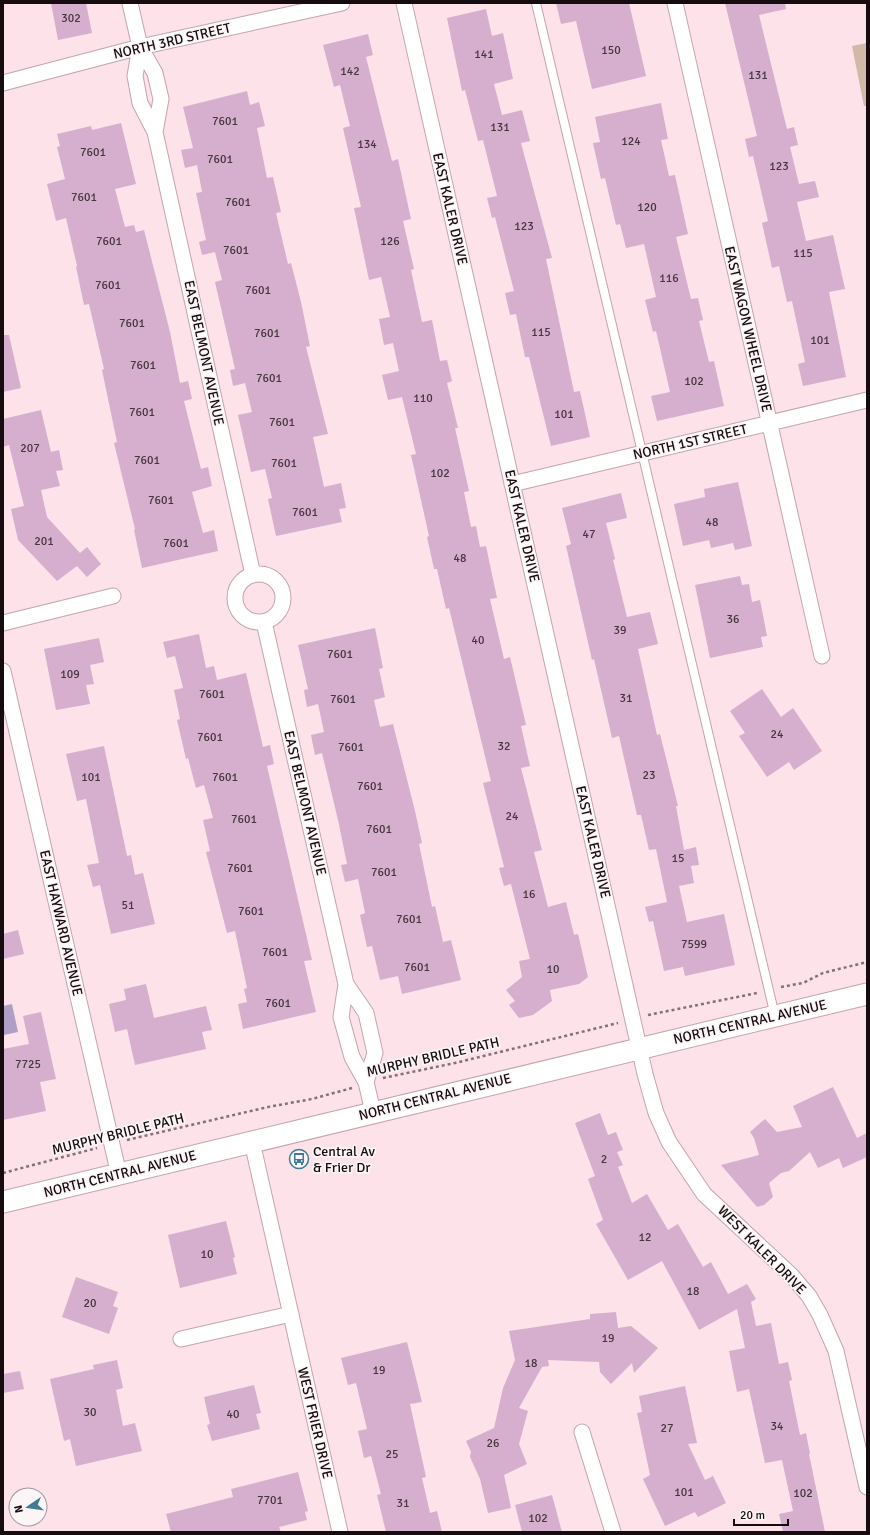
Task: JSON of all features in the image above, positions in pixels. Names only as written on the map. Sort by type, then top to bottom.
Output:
[{"type":"main road","name":"NORTH CENTRAL AVENUE","points":[[3,1202],[639,1048],[866,997]]},
{"type":"street","name":"EAST BELMONT AVENUE","points":[[130,3],[140,48],[155,73],[161,99],[155,132]]},
{"type":"street","name":"NORTH 3RD STREET","points":[[3,83],[140,48],[342,3]]},
{"type":"street","name":"EAST KALER DRIVE","points":[[404,3],[639,1048]]},
{"type":"street","name":"EAST WAGON WHEEL DRIVE","points":[[675,3],[822,656]]},
{"type":"street","name":"EAST BELMONT AVENUE","points":[[140,48],[135,76],[140,103],[155,132],[253,575]]},
{"type":"street","name":"NORTH 1ST STREET","points":[[512,484],[867,400]]},
{"type":"street","points":[[260,573],[273,578],[282,589],[283,603],[276,616],[264,622],[250,622],[239,613],[234,600],[236,586],[246,576],[253,575],[260,573]]},
{"type":"street","points":[[3,623],[113,596]]},
{"type":"street","name":"EAST BELMONT AVENUE","points":[[264,622],[346,984],[341,1017],[352,1057],[366,1082],[373,1112]]},
{"type":"street","name":"EAST HAYWARD AVENUE","points":[[3,671],[119,1175]]},
{"type":"street","name":"EAST BELMONT AVENUE","points":[[346,984],[366,1013],[376,1053],[366,1082]]},
{"type":"street","name":"WEST KALER DRIVE","points":[[639,1048],[656,1113],[669,1142],[695,1181],[704,1194],[792,1276],[809,1296],[820,1315],[836,1351],[867,1487]]},
{"type":"street","name":"WEST FRIER DRIVE","points":[[252,1142],[340,1532]]},
{"type":"street","points":[[181,1338],[291,1314]]},
{"type":"street","points":[[582,1432],[613,1532]]},
{"type":"lane","points":[[536,3],[776,1017]]},
{"type":"path","name":"MURPHY BRIDLE PATH","points":[[3,1173],[112,1144],[268,1107],[312,1099],[366,1082],[463,1061],[633,1019],[803,983],[823,973],[867,962]]},
{"type":"shaded area","points":[[867,43],[867,106],[864,106],[852,46]]},
{"type":"shaded area","points":[[12,1004],[18,1032],[4,1035],[3,1006]]},
{"type":"building","points":[[51,3],[86,3],[92,33],[58,40]]},
{"type":"building","points":[[556,3],[629,3],[646,76],[592,89],[576,21],[561,24]]},
{"type":"building","points":[[725,3],[785,3],[786,9],[759,15],[787,129],[794,127],[798,145],[790,147],[799,184],[815,181],[819,197],[797,202],[806,241],[833,235],[845,289],[829,292],[846,377],[803,386],[798,364],[805,362],[792,301],[787,302],[779,266],[772,268],[762,223],[768,221],[753,156],[749,157],[745,139],[757,136]]},
{"type":"building","points":[[486,9],[492,36],[503,33],[513,79],[494,84],[502,115],[522,110],[530,141],[521,143],[552,258],[546,259],[574,392],[580,391],[590,437],[551,446],[529,357],[525,357],[516,314],[510,315],[505,293],[514,291],[495,217],[492,218],[487,198],[497,196],[483,140],[478,141],[465,90],[462,91],[447,18]]},
{"type":"building","points":[[368,34],[373,55],[366,57],[392,161],[398,159],[411,219],[403,221],[414,269],[411,270],[422,322],[432,320],[440,361],[447,360],[452,381],[447,383],[458,428],[455,428],[469,491],[464,492],[471,527],[476,526],[480,547],[486,546],[497,598],[490,599],[504,659],[510,657],[526,725],[521,726],[530,766],[521,768],[542,850],[534,852],[548,907],[566,902],[574,935],[578,934],[588,977],[579,984],[550,990],[552,1001],[533,1015],[519,1018],[509,1005],[515,1001],[506,990],[522,977],[519,961],[530,959],[511,884],[504,886],[499,868],[504,867],[483,783],[491,781],[449,608],[446,609],[437,569],[434,569],[427,537],[429,536],[411,455],[416,454],[402,397],[388,400],[382,375],[399,371],[393,343],[384,345],[379,319],[390,317],[381,277],[369,280],[354,208],[361,207],[343,128],[350,126],[340,85],[334,87],[323,45]]},
{"type":"building","points":[[247,91],[250,105],[259,102],[265,126],[257,128],[267,178],[273,177],[281,212],[276,213],[288,264],[291,263],[301,302],[310,346],[306,347],[328,434],[313,437],[324,487],[341,483],[346,508],[339,509],[342,522],[276,536],[268,499],[272,498],[265,469],[251,472],[238,415],[252,412],[245,383],[233,386],[230,370],[235,369],[215,282],[222,280],[215,252],[202,255],[199,242],[206,240],[196,193],[202,192],[197,165],[185,168],[181,150],[193,148],[183,107]]},
{"type":"building","points":[[661,103],[668,139],[661,140],[669,176],[675,175],[688,234],[676,237],[691,299],[698,298],[703,320],[699,321],[709,362],[714,361],[724,406],[657,421],[651,396],[670,392],[656,331],[653,332],[645,300],[656,297],[644,244],[626,248],[620,224],[616,225],[605,178],[601,179],[593,143],[600,142],[595,117]]},
{"type":"building","points":[[121,123],[136,184],[115,189],[125,227],[134,225],[136,232],[144,230],[170,332],[180,383],[188,381],[192,399],[184,401],[201,469],[208,467],[212,486],[192,492],[203,533],[214,530],[218,551],[142,568],[135,529],[114,443],[117,442],[102,370],[104,369],[89,304],[84,305],[66,218],[56,221],[47,184],[65,179],[57,147],[60,146],[57,134],[91,126],[92,130]]},
{"type":"building","points":[[3,335],[9,335],[21,388],[3,392]]},
{"type":"building","points":[[41,410],[51,452],[59,450],[63,470],[56,471],[60,486],[41,490],[47,517],[80,553],[87,547],[101,564],[87,577],[77,566],[57,581],[18,540],[11,509],[24,506],[9,445],[3,447],[3,419]]},
{"type":"building","points":[[738,482],[752,546],[735,550],[733,543],[711,548],[709,540],[683,546],[674,504],[705,497],[704,489]]},
{"type":"building","points":[[621,493],[627,518],[606,523],[615,559],[613,560],[627,617],[650,612],[658,644],[638,649],[657,735],[660,734],[678,806],[676,806],[684,850],[696,847],[699,865],[691,866],[694,883],[679,886],[687,922],[724,914],[735,965],[685,976],[683,967],[664,971],[653,921],[649,922],[645,907],[667,902],[656,849],[649,850],[641,815],[637,815],[619,736],[612,738],[594,659],[592,660],[566,546],[571,544],[562,508]]},
{"type":"building","points":[[740,576],[742,585],[749,584],[752,602],[760,600],[767,636],[761,637],[763,647],[710,658],[695,585]]},
{"type":"building","points":[[375,628],[383,668],[379,669],[385,697],[374,700],[380,727],[393,724],[422,843],[419,844],[432,907],[435,906],[443,942],[451,940],[461,980],[402,994],[398,976],[380,980],[372,946],[367,947],[360,915],[365,913],[358,879],[345,882],[341,865],[347,864],[338,820],[322,753],[315,755],[311,735],[324,732],[318,704],[307,707],[304,690],[308,689],[298,645]]},
{"type":"building","points":[[199,634],[206,668],[214,666],[217,680],[246,673],[263,747],[270,745],[274,764],[267,766],[312,960],[304,961],[316,1012],[243,1029],[238,1004],[247,1002],[244,989],[247,988],[235,931],[227,933],[206,852],[210,851],[203,820],[213,818],[204,785],[196,788],[188,758],[186,759],[177,720],[180,719],[174,690],[183,688],[175,656],[167,658],[163,642]]},
{"type":"building","points":[[99,638],[104,662],[90,665],[94,684],[86,685],[90,704],[56,710],[44,649]]},
{"type":"building","points":[[762,689],[781,717],[793,708],[822,751],[794,770],[789,762],[767,777],[739,736],[745,733],[730,711]]},
{"type":"building","points":[[104,746],[127,856],[131,855],[135,875],[143,873],[155,924],[111,934],[100,885],[93,887],[87,865],[99,863],[86,799],[77,801],[66,754]]},
{"type":"building","points":[[18,930],[24,954],[3,959],[3,934]]},
{"type":"building","points":[[146,984],[154,1018],[206,1006],[212,1030],[202,1032],[206,1049],[135,1065],[127,1029],[115,1032],[109,1004],[126,1000],[124,989]]},
{"type":"building","points":[[41,1012],[56,1079],[40,1082],[46,1111],[3,1120],[3,1049],[29,1044],[23,1016]]},
{"type":"building","points":[[833,1087],[857,1138],[867,1133],[867,1157],[843,1168],[839,1158],[818,1168],[810,1152],[789,1171],[781,1173],[769,1183],[773,1197],[764,1205],[757,1207],[721,1165],[759,1155],[754,1138],[750,1132],[765,1119],[777,1132],[802,1127],[793,1106]]},
{"type":"building","points":[[600,1113],[608,1135],[616,1132],[623,1150],[617,1152],[623,1165],[618,1167],[632,1203],[647,1194],[668,1230],[678,1224],[703,1267],[711,1262],[728,1294],[747,1284],[756,1299],[751,1302],[756,1326],[771,1323],[779,1364],[788,1362],[792,1380],[789,1381],[800,1435],[806,1433],[825,1532],[783,1532],[779,1514],[793,1511],[782,1460],[765,1463],[749,1389],[737,1392],[729,1351],[745,1348],[737,1309],[699,1330],[662,1261],[628,1280],[596,1224],[603,1220],[588,1179],[595,1176],[575,1123]]},
{"type":"building","points":[[226,1221],[235,1257],[233,1258],[237,1274],[180,1288],[168,1235]]},
{"type":"building","points":[[76,1277],[118,1292],[113,1306],[118,1308],[109,1334],[62,1317]]},
{"type":"building","points":[[616,1312],[618,1328],[631,1326],[658,1348],[634,1373],[632,1363],[611,1384],[600,1372],[599,1362],[548,1360],[549,1366],[542,1367],[519,1408],[528,1411],[519,1444],[527,1464],[504,1475],[511,1508],[488,1513],[480,1479],[470,1457],[471,1452],[466,1441],[494,1428],[503,1388],[515,1360],[509,1331],[590,1319],[590,1314]]},
{"type":"building","points":[[407,1342],[422,1402],[410,1404],[426,1477],[422,1478],[430,1513],[437,1511],[442,1532],[386,1532],[377,1495],[381,1494],[371,1456],[364,1458],[358,1431],[367,1429],[356,1383],[348,1385],[341,1358]]},
{"type":"building","points":[[117,1360],[123,1388],[116,1390],[123,1426],[135,1423],[142,1451],[76,1466],[70,1439],[64,1441],[50,1379],[94,1369],[93,1365]]},
{"type":"building","points":[[20,1371],[24,1389],[3,1393],[3,1374]]},
{"type":"building","points":[[254,1385],[261,1413],[256,1414],[260,1429],[212,1441],[207,1425],[210,1424],[204,1397]]},
{"type":"building","points":[[685,1386],[697,1443],[688,1444],[705,1480],[713,1476],[726,1503],[698,1517],[695,1512],[665,1526],[643,1479],[650,1475],[637,1413],[642,1412],[639,1396]]},
{"type":"building","points":[[298,1472],[308,1511],[305,1512],[307,1520],[279,1527],[281,1532],[171,1532],[166,1514],[233,1497],[231,1489]]},
{"type":"building","points":[[552,1495],[562,1532],[522,1532],[515,1505]]},
{"type":"place","name":"Central Av & Frier Dr","points":[[299,1159]]}]
